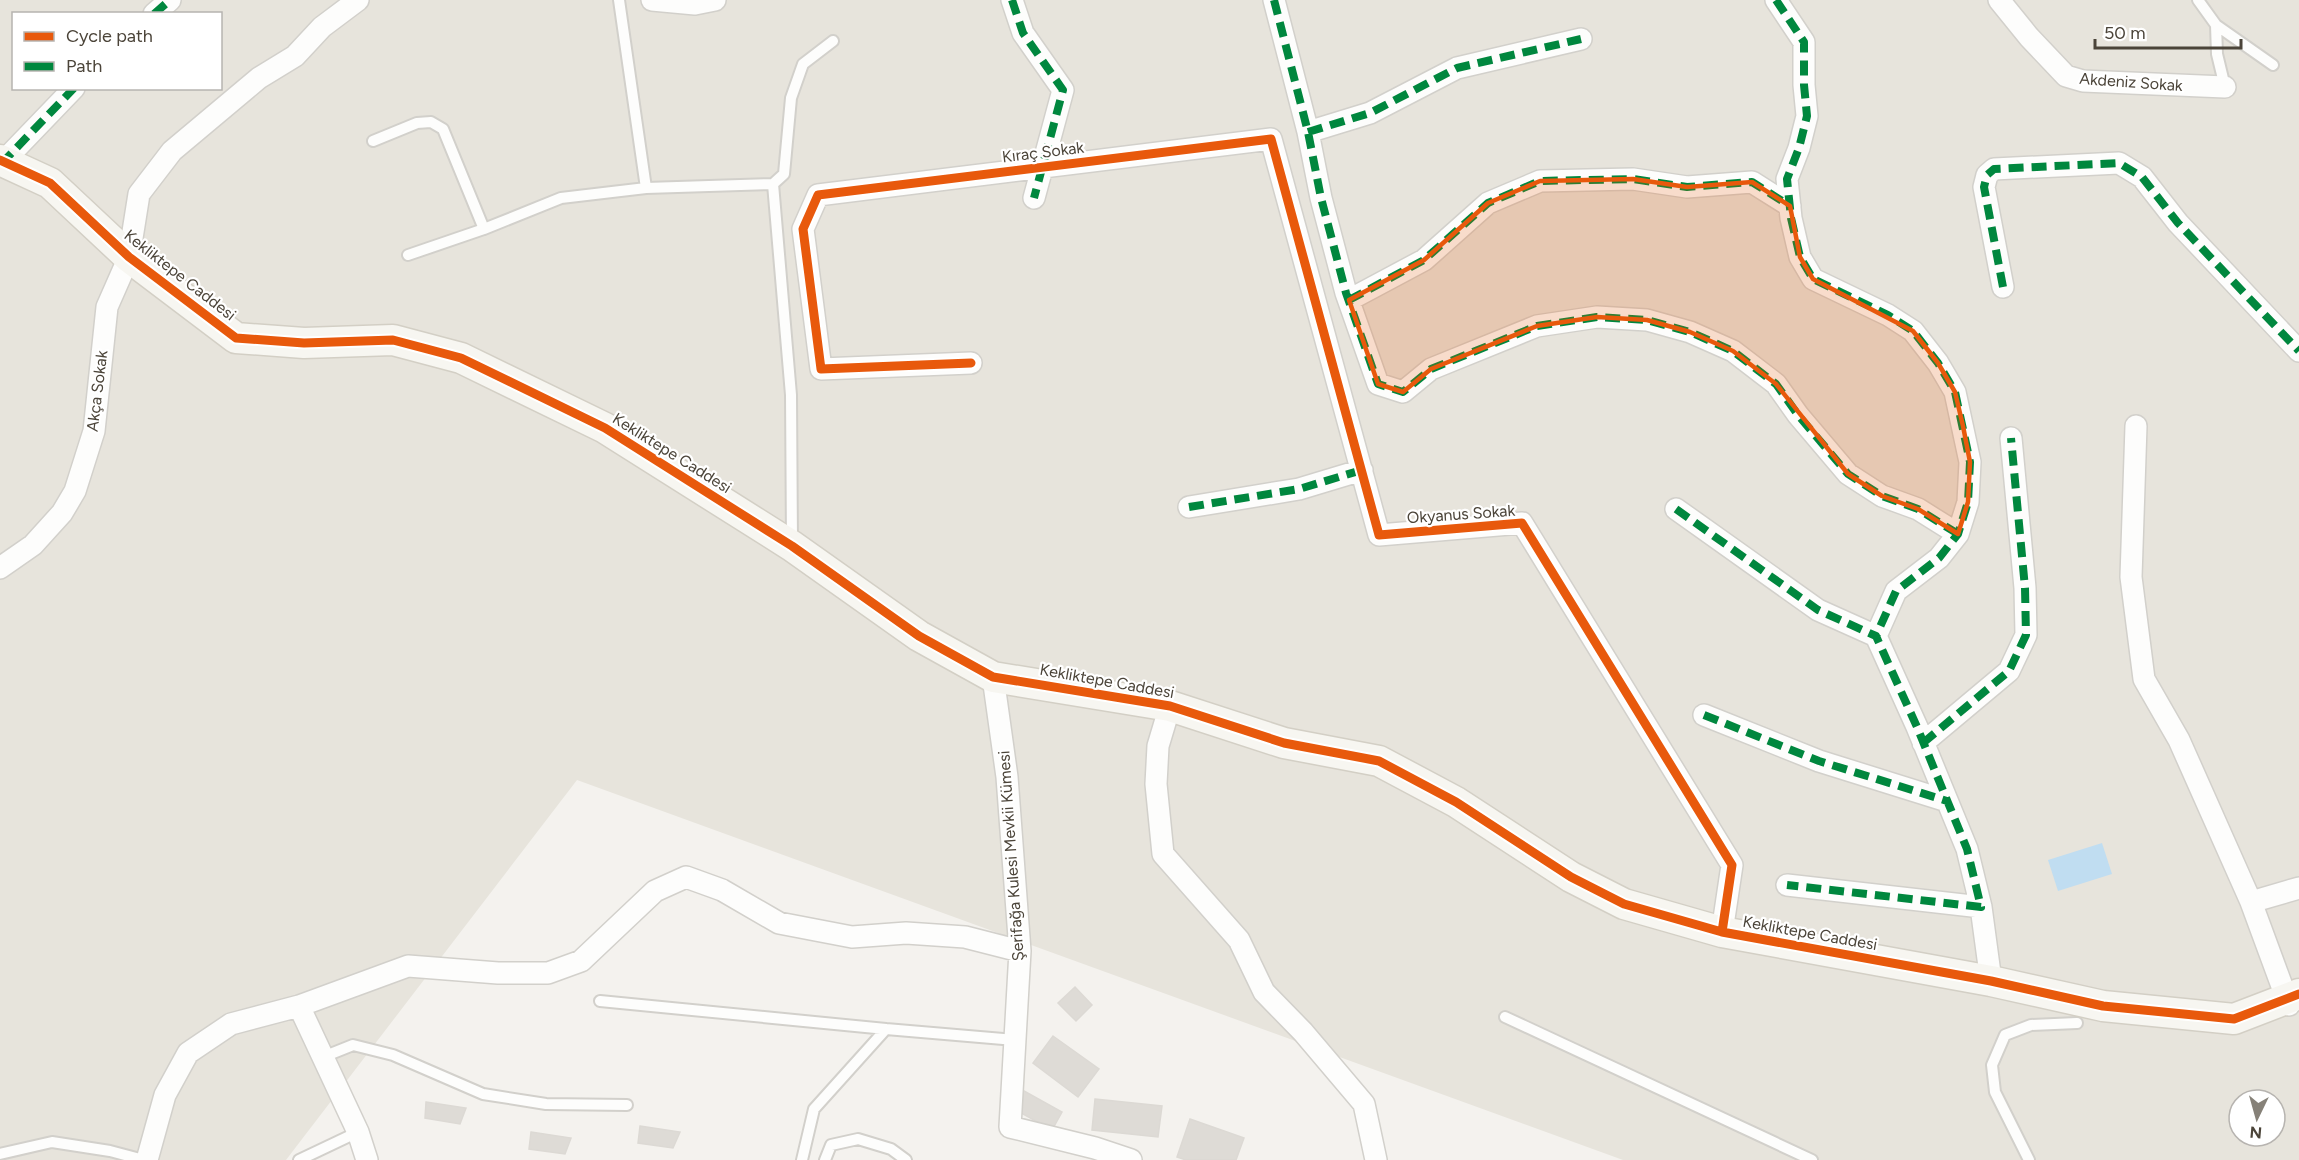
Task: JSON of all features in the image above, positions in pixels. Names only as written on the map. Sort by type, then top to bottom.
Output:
[{"type":"street","points":[[156,12],[170,0]]},
{"type":"street","name":"Akça Sokak","points":[[0,568],[33,545],[62,513],[75,491],[94,431],[107,307],[129,257],[139,194],[172,151],[259,78],[295,56],[322,27],[358,0]]},
{"type":"street","points":[[652,0],[695,4],[715,0]]},
{"type":"street","points":[[1012,0],[1023,33],[1063,90],[1034,198]]},
{"type":"street","points":[[1274,0],[1308,132],[1321,198],[1349,300],[1378,384],[1402,392],[1431,369],[1537,326],[1597,317],[1647,320],[1690,332],[1733,351],[1776,384],[1798,415],[1848,474],[1882,496],[1918,509],[1959,534]]},
{"type":"street","points":[[1776,0],[1804,42],[1807,116],[1799,148],[1787,179],[1800,256],[1813,279],[1888,315],[1913,332],[1938,363],[1955,392],[1970,462],[1968,502],[1959,534],[1939,558],[1896,591],[1876,636]]},
{"type":"street","name":"Akdeniz Sokak","points":[[1999,0],[2029,37],[2066,76],[2083,81],[2225,87]]},
{"type":"street","points":[[1308,132],[1370,113],[1457,69],[1581,39]]},
{"type":"street","points":[[1,163],[72,90]]},
{"type":"street","name":"Kıraç Sokak","points":[[971,363],[821,369],[803,229],[818,195],[1271,139]]},
{"type":"street","name":"Okyanus Sokak","points":[[1271,139],[1379,535],[1522,523],[1732,865],[1722,932]]},
{"type":"street","name":"Kekliktepe Caddesi","points":[[1,163],[50,183],[129,257],[236,338],[304,343],[393,340],[461,358],[605,428],[792,546],[919,636],[993,676],[1170,706],[1284,743],[1379,760],[1456,802],[1571,877],[1615,900],[1722,932],[1990,981],[2103,1006],[2234,1019],[2292,1000]]},
{"type":"street","points":[[2003,287],[1984,187],[1987,175],[1995,169],[2119,163],[2142,177],[2178,223],[2299,351]]},
{"type":"street","points":[[1349,300],[1424,260],[1488,203],[1540,181],[1634,179],[1687,187],[1752,182],[1790,206]]},
{"type":"street","points":[[2136,426],[2131,577],[2144,679],[2180,740],[2252,902],[2292,1000]]},
{"type":"street","points":[[1923,743],[2009,671],[2026,635],[2025,588],[2011,438]]},
{"type":"street","points":[[1189,507],[1299,489],[1362,470]]},
{"type":"street","points":[[1676,509],[1818,610],[1876,636],[1967,849],[1981,907],[1990,981]]},
{"type":"street","name":"Şerifağa Kulesi Mevkii Kümesi","points":[[993,676],[1007,777],[1020,951],[1010,1126],[1095,1148],[1131,1160]]},
{"type":"street","points":[[1170,706],[1158,746],[1156,784],[1163,854],[1239,940],[1264,992],[1303,1032],[1364,1104],[1376,1160]]},
{"type":"street","points":[[1704,716],[1820,761],[1947,801]]},
{"type":"street","points":[[145,1160],[165,1095],[188,1053],[231,1024],[299,1006],[408,966],[498,973],[548,973],[581,961],[655,891],[686,877],[722,890],[779,923],[852,937],[906,933],[965,937],[1020,951]]},
{"type":"street","points":[[1787,885],[1981,907]]},
{"type":"street","points":[[2252,902],[2299,888]]},
{"type":"street","points":[[299,1006],[358,1132],[367,1160]]},
{"type":"lane","points":[[619,0],[646,188]]},
{"type":"lane","points":[[2198,0],[2216,25],[2273,65]]},
{"type":"lane","points":[[2216,25],[2217,54],[2225,87]]},
{"type":"lane","points":[[408,255],[484,230],[561,198],[646,188],[773,184],[784,174],[791,98],[803,64],[833,41]]},
{"type":"lane","points":[[373,141],[417,123],[431,122],[443,129],[484,230]]},
{"type":"lane","points":[[773,184],[791,395],[792,546]]},
{"type":"lane","points":[[600,1001],[1015,1040]]},
{"type":"lane","points":[[1504,1017],[1812,1160]]},
{"type":"lane","points":[[2029,1160],[1995,1092],[1992,1065],[2005,1035],[2031,1025],[2077,1023]]},
{"type":"lane","points":[[802,1160],[814,1109],[886,1029]]},
{"type":"lane","points":[[323,1057],[353,1046],[393,1055],[483,1094],[546,1104],[627,1105]]},
{"type":"lane","points":[[299,1160],[358,1132]]},
{"type":"lane","points":[[825,1160],[831,1145],[858,1138],[891,1149],[906,1160]]},
{"type":"lane","points":[[0,1154],[52,1142],[110,1151],[145,1160]]},
{"type":"highlighted area","points":[[1633,179],[1687,187],[1752,182],[1790,206],[1800,257],[1813,279],[1913,331],[1938,363],[1955,392],[1963,426],[1970,462],[1968,502],[1958,534],[1918,509],[1882,496],[1848,474],[1776,384],[1733,351],[1690,332],[1647,320],[1597,317],[1537,326],[1431,369],[1403,392],[1378,384],[1349,300],[1424,260],[1488,203],[1540,181]]},
{"type":"shaded area","points":[[0,0],[2299,0],[2299,1160],[1623,1160],[577,780],[286,1160],[0,1160]]},
{"type":"water","points":[[2102,843],[2112,874],[2058,891],[2048,860]]},
{"type":"building","points":[[1075,987],[1092,1005],[1076,1021],[1058,1003]]},
{"type":"building","points":[[1053,1036],[1099,1069],[1078,1097],[1033,1063]]},
{"type":"building","points":[[1024,1091],[1062,1112],[1052,1130],[1014,1109]]},
{"type":"building","points":[[1095,1099],[1162,1106],[1158,1137],[1092,1130]]},
{"type":"building","points":[[426,1102],[466,1108],[460,1124],[425,1118]]},
{"type":"building","points":[[1190,1119],[1244,1138],[1236,1160],[1186,1160],[1177,1157]]},
{"type":"building","points":[[640,1126],[680,1132],[673,1148],[638,1143]]},
{"type":"building","points":[[531,1132],[571,1138],[565,1154],[529,1149]]},
{"type":"marked path","points":[[156,12],[170,0]]},
{"type":"marked path","points":[[1012,0],[1023,33],[1063,90],[1034,198]]},
{"type":"marked path","points":[[1274,0],[1346,293],[1378,384],[1403,392],[1431,369],[1537,326],[1597,317],[1647,320],[1690,332],[1733,351],[1776,384],[1798,415],[1848,474],[1882,496],[1918,509],[1958,534]]},
{"type":"marked path","points":[[1776,0],[1804,42],[1807,116],[1799,148],[1787,179],[1791,218],[1800,257],[1813,279],[1888,315],[1913,331],[1938,363],[1955,392],[1970,462],[1968,502],[1958,534],[1939,558],[1896,591],[1876,636]]},
{"type":"marked path","points":[[1308,132],[1370,113],[1457,68],[1581,39]]},
{"type":"marked path","points":[[1,164],[72,90]]},
{"type":"marked path","points":[[2003,287],[1984,187],[1987,175],[1994,169],[2119,163],[2142,177],[2178,223],[2299,351]]},
{"type":"marked path","points":[[1349,300],[1424,260],[1488,203],[1540,181],[1633,179],[1687,187],[1752,182],[1790,206]]},
{"type":"marked path","points":[[1923,743],[2009,671],[2026,635],[2025,588],[2011,438]]},
{"type":"marked path","points":[[1189,507],[1299,489],[1362,470]]},
{"type":"marked path","points":[[1676,509],[1818,610],[1876,636],[1917,727],[1967,849],[1981,907],[1787,885]]},
{"type":"marked path","points":[[1704,715],[1819,761],[1947,801]]},
{"type":"cycle path","points":[[971,363],[821,369],[803,229],[818,195],[1271,139],[1379,535],[1522,523],[1732,865],[1722,932]]},
{"type":"cycle path","points":[[0,160],[50,183],[129,257],[236,338],[304,343],[393,340],[461,358],[605,428],[792,546],[919,636],[993,677],[1170,706],[1284,743],[1379,761],[1456,802],[1571,877],[1624,904],[1722,932],[1991,981],[2103,1006],[2234,1019],[2299,994]]}]
